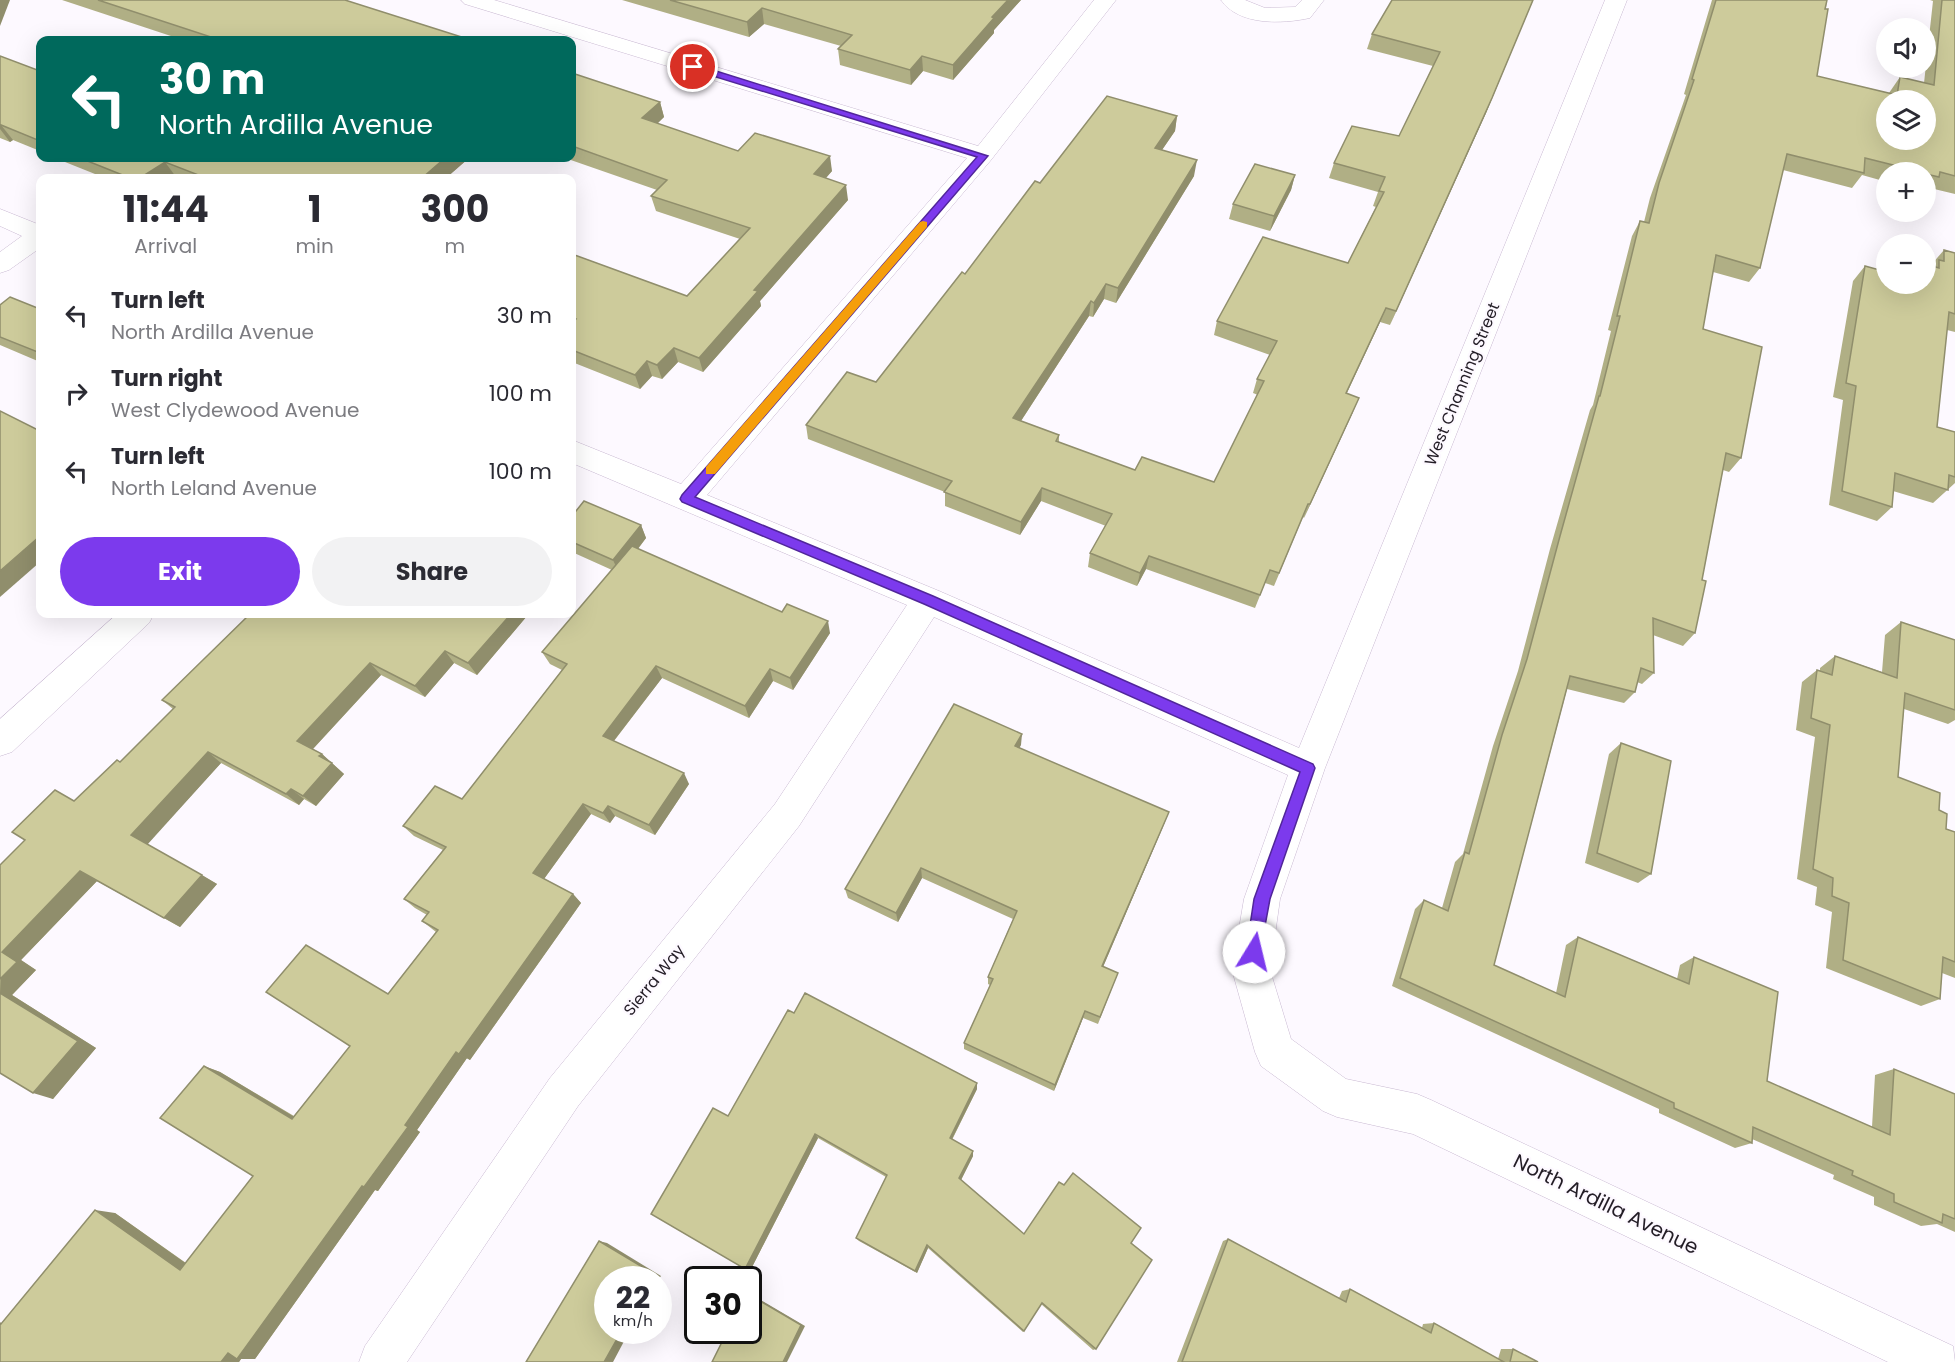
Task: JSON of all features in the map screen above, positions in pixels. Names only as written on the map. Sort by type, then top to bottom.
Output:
[{"type":"street","points":[[472,0],[983,156]]},
{"type":"street","points":[[515,13],[541,0]]},
{"type":"street","points":[[686,499],[983,156],[1105,0]]},
{"type":"street","points":[[1232,0],[1252,14],[1274,16],[1302,13],[1313,0]]},
{"type":"street","name":"West Channing Street","points":[[1275,1052],[1251,970],[1262,899],[1308,768],[1616,0]]},
{"type":"street","points":[[0,217],[36,233]]},
{"type":"street","points":[[0,264],[36,238]]},
{"type":"street","points":[[576,453],[928,600],[1308,768]]},
{"type":"street","name":"Sierra Way","points":[[381,1362],[564,1092],[787,815],[928,600]]},
{"type":"street","points":[[0,741],[134,618]]},
{"type":"street","name":"North Ardilla Avenue","points":[[1275,1052],[1337,1097],[1418,1114],[1937,1362]]},
{"type":"building","points":[[98,0],[345,0],[458,36],[208,36]]},
{"type":"building","points":[[670,0],[1008,0],[953,65],[922,56],[910,70],[838,49],[852,35],[762,8],[747,22]]},
{"type":"building","points":[[1392,0],[1533,0],[1492,98],[1396,311],[1386,308],[1346,393],[1359,398],[1310,504],[1308,504],[1279,573],[1270,570],[1260,595],[1149,556],[1140,573],[1090,553],[1112,514],[1042,488],[1021,522],[944,492],[952,481],[806,425],[847,372],[876,382],[962,272],[965,274],[1035,181],[1040,183],[1107,96],[1177,116],[1155,148],[1197,160],[1118,288],[1106,284],[1094,303],[1091,301],[1013,418],[1059,435],[1056,441],[1135,470],[1142,457],[1214,482],[1264,381],[1257,379],[1277,341],[1217,321],[1263,237],[1348,263],[1384,192],[1379,191],[1385,177],[1334,163],[1352,126],[1399,136],[1440,52],[1372,34]]},
{"type":"building","points":[[1716,0],[1827,0],[1825,9],[1828,9],[1817,76],[1876,90],[1876,150],[1936,150],[1936,90],[1898,90],[1900,78],[1934,85],[1942,0],[1955,0],[1955,176],[1940,172],[1939,177],[1936,176],[1936,162],[1881,162],[1865,158],[1864,173],[1787,154],[1760,268],[1716,255],[1703,329],[1762,347],[1741,458],[1726,453],[1702,580],[1706,581],[1695,633],[1653,618],[1654,673],[1641,668],[1635,692],[1570,676],[1494,965],[1565,997],[1578,937],[1689,984],[1694,957],[1778,992],[1767,1081],[1890,1135],[1894,1069],[1955,1094],[1955,1219],[1943,1214],[1942,1223],[1894,1202],[1894,1194],[1852,1175],[1853,1171],[1753,1127],[1752,1143],[1674,1108],[1674,1103],[1400,978],[1424,900],[1448,911],[1465,852],[1469,854],[1502,735],[1527,659],[1600,396],[1640,221],[1649,223],[1659,183],[1694,80],[1692,79]]},
{"type":"building","points":[[0,56],[36,70],[36,139],[0,126]]},
{"type":"building","points":[[576,74],[660,102],[642,118],[738,151],[755,133],[830,156],[814,174],[846,185],[754,290],[758,291],[699,358],[674,348],[657,365],[647,361],[635,375],[576,352],[576,255],[687,296],[750,228],[651,196],[667,180],[576,147]]},
{"type":"building","points":[[90,162],[165,162],[146,174],[120,174]]},
{"type":"building","points":[[165,162],[440,162],[427,174],[196,174]]},
{"type":"building","points":[[1255,164],[1295,175],[1274,216],[1233,204]]},
{"type":"building","points":[[1944,250],[1955,253],[1955,314],[1949,312],[1937,427],[1955,432],[1955,477],[1949,475],[1948,490],[1895,473],[1892,507],[1842,491],[1856,386],[1846,383],[1865,266],[1876,269],[1876,294],[1936,294],[1936,267],[1939,268],[1939,260],[1944,261]]},
{"type":"building","points":[[10,297],[36,307],[36,351],[0,337],[0,305]]},
{"type":"building","points":[[0,411],[36,429],[36,540],[0,571]]},
{"type":"building","points":[[584,501],[641,525],[613,560],[576,544],[576,511]]},
{"type":"building","points":[[632,546],[782,612],[787,604],[828,621],[790,678],[770,669],[745,706],[656,666],[603,736],[684,773],[649,825],[608,806],[603,813],[583,804],[533,873],[573,894],[459,1054],[456,1052],[405,1125],[408,1127],[364,1187],[362,1186],[237,1359],[228,1353],[221,1362],[0,1362],[0,1323],[95,1210],[180,1270],[253,1176],[160,1118],[204,1066],[292,1119],[350,1046],[266,992],[306,945],[388,994],[438,930],[422,921],[429,912],[404,899],[446,847],[403,826],[435,786],[462,799],[567,664],[542,652],[571,618],[576,618],[576,612]]},
{"type":"building","points":[[246,618],[507,618],[468,663],[445,651],[415,686],[370,663],[297,741],[322,754],[319,756],[332,763],[303,796],[291,789],[286,794],[208,752],[131,835],[202,875],[164,918],[80,871],[2,952],[17,962],[0,979],[0,865],[25,840],[12,832],[55,790],[74,801],[117,760],[120,762],[175,707],[162,700]]},
{"type":"building","points":[[1901,622],[1955,640],[1955,710],[1905,693],[1898,777],[1940,793],[1939,810],[1947,814],[1946,829],[1955,832],[1955,962],[1943,957],[1940,999],[1843,960],[1849,903],[1832,896],[1833,878],[1813,869],[1830,725],[1811,718],[1817,670],[1832,675],[1835,656],[1897,678]]},
{"type":"building","points":[[954,704],[1022,734],[1015,746],[1169,812],[1102,966],[1118,973],[1100,1017],[1085,1011],[1055,1085],[964,1043],[993,979],[988,977],[1017,911],[921,868],[896,913],[845,889]]},
{"type":"building","points":[[1621,743],[1671,761],[1651,874],[1597,853]]},
{"type":"building","points":[[0,993],[78,1041],[33,1093],[0,1073]]},
{"type":"building","points":[[805,993],[977,1083],[950,1138],[973,1151],[959,1178],[1024,1234],[1059,1182],[1064,1185],[1073,1173],[1141,1228],[1131,1243],[1152,1260],[1096,1349],[1042,1303],[1024,1331],[927,1245],[915,1271],[856,1238],[887,1175],[815,1134],[747,1266],[740,1266],[651,1214],[713,1108],[728,1116],[788,1010],[794,1013]]},
{"type":"building","points":[[1228,1239],[1346,1302],[1350,1289],[1431,1333],[1434,1323],[1504,1362],[1182,1362]]},
{"type":"building","points":[[599,1241],[641,1266],[594,1266],[594,1344],[614,1344],[604,1362],[526,1362]]},
{"type":"building","points":[[762,1302],[801,1325],[783,1362],[712,1362],[721,1344],[762,1344]]},
{"type":"building","points":[[1513,1349],[1538,1362],[1510,1362]]},
{"type":"slow traffic","points":[[710,471],[923,225]]},
{"type":"route","points":[[693,67],[983,156],[686,499],[928,600],[1308,768],[1262,899],[1254,952]]}]
